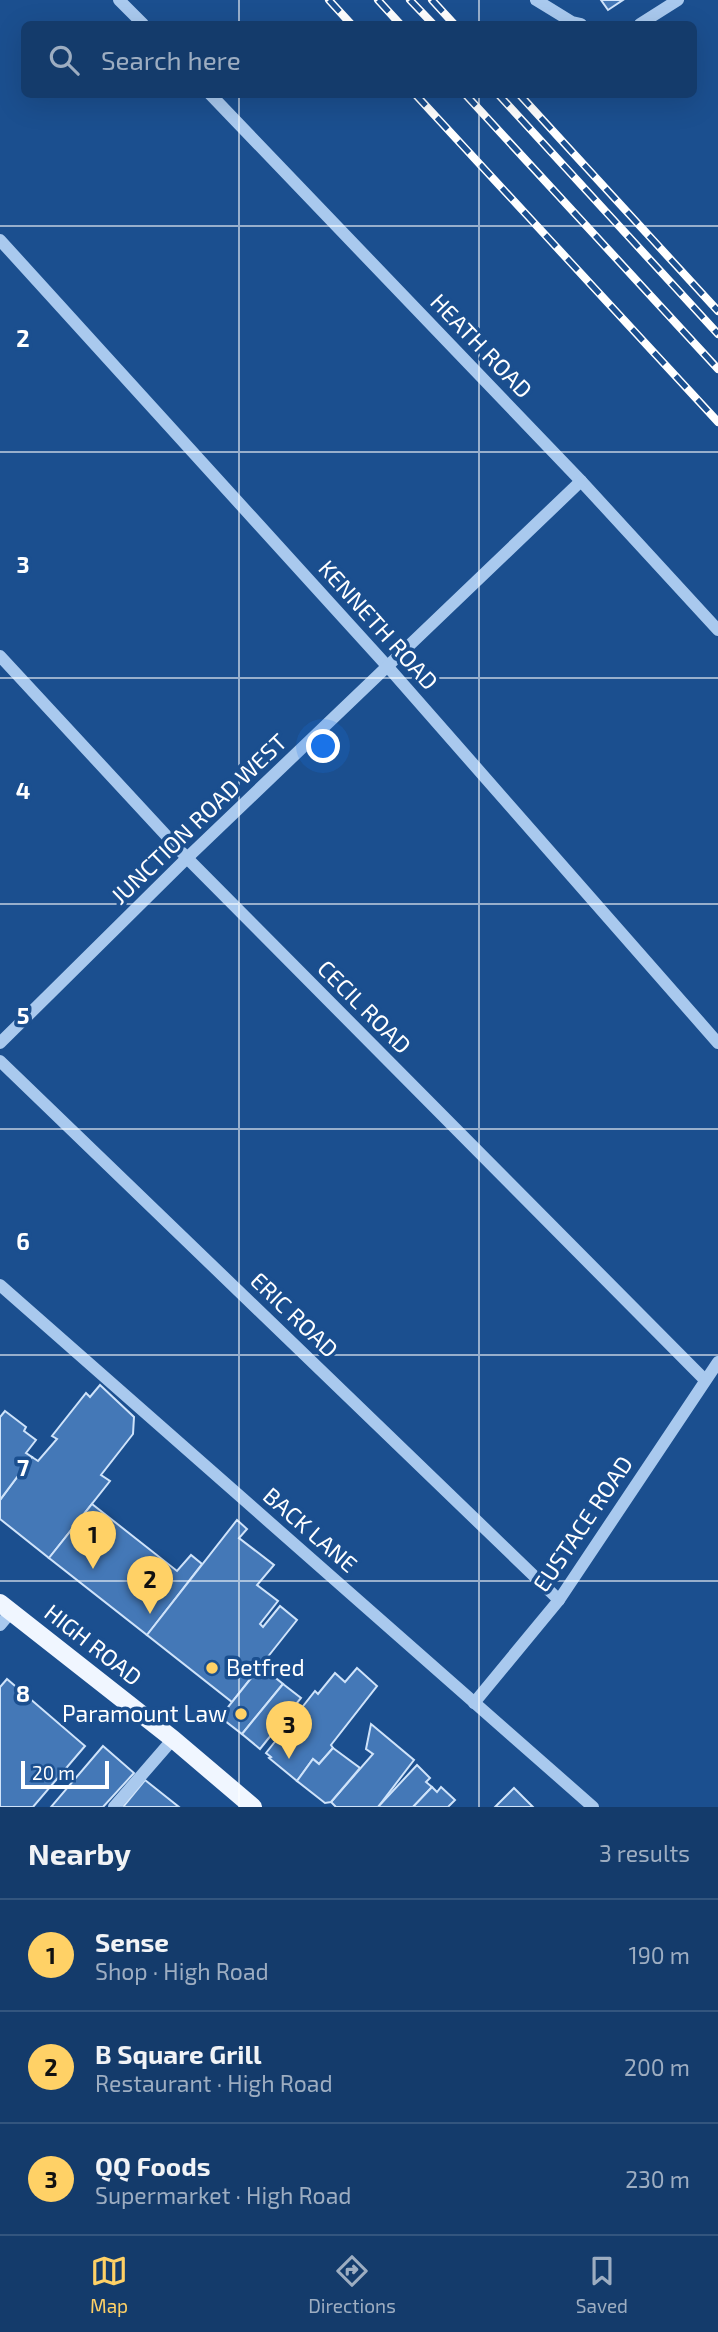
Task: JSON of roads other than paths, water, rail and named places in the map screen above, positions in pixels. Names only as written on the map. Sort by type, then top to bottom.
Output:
[{"type":"main road","name":"HIGH ROAD","points":[[4,1613],[173,1739],[253,1807]]},
{"type":"street","points":[[119,0],[140,21]]},
{"type":"street","points":[[536,0],[570,21]]},
{"type":"street","points":[[645,21],[678,0]]},
{"type":"street","name":"HEATH ROAD","points":[[214,98],[581,481],[718,630]]},
{"type":"street","name":"KENNETH ROAD","points":[[0,240],[388,667],[718,1043]]},
{"type":"street","name":"JUNCTION ROAD WEST","points":[[0,1043],[187,858],[581,481]]},
{"type":"street","name":"CECIL ROAD","points":[[0,656],[187,858],[705,1380]]},
{"type":"street","name":"ERIC ROAD","points":[[0,1061],[559,1600]]},
{"type":"street","name":"BACK LANE","points":[[0,1284],[593,1807]]},
{"type":"street","name":"EUSTACE ROAD","points":[[474,1703],[559,1600],[718,1362]]},
{"type":"street","points":[[114,1807],[173,1739]]},
{"type":"railway","points":[[329,0],[348,21]]},
{"type":"railway","points":[[378,0],[397,21]]},
{"type":"railway","points":[[410,0],[430,21]]},
{"type":"railway","points":[[432,0],[451,21]]},
{"type":"railway","points":[[419,98],[718,422]]},
{"type":"railway","points":[[469,98],[718,369]]},
{"type":"railway","points":[[502,98],[718,334]]},
{"type":"railway","points":[[523,98],[718,311]]},
{"type":"place","name":"Sense","points":[[93,1569]]},
{"type":"place","name":"B Square Grill","points":[[150,1614]]},
{"type":"place","name":"Betfred","points":[[212,1668]]},
{"type":"place","name":"Paramount Law","points":[[241,1714]]},
{"type":"place","name":"QQ Foods","points":[[289,1759]]}]
